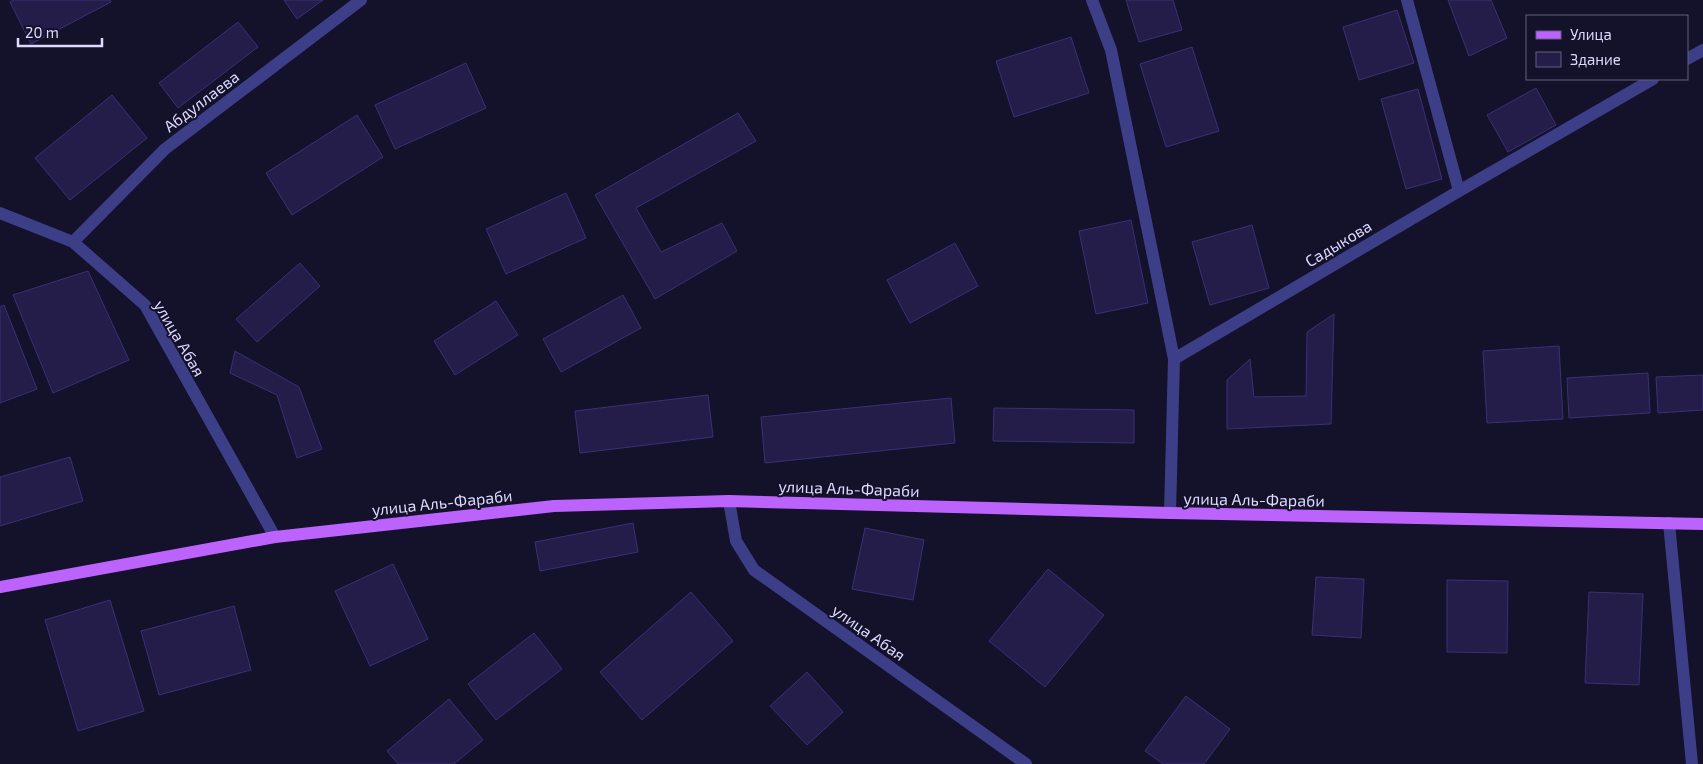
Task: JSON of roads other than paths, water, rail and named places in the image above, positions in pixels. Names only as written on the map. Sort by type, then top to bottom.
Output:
[{"type":"main road","name":"улица Аль-Фараби","points":[[0,587],[275,537],[554,506],[729,501],[1170,513],[1703,524]]},
{"type":"street","name":"Абдуллаева","points":[[73,242],[165,150],[361,0]]},
{"type":"street","points":[[1092,0],[1111,50],[1174,359],[1170,513]]},
{"type":"street","points":[[1407,0],[1459,191]]},
{"type":"street","points":[[1688,59],[1703,50]]},
{"type":"street","points":[[1688,60],[1703,59]]},
{"type":"street","name":"Садыкова","points":[[1174,359],[1651,80]]},
{"type":"street","name":"улица Абая","points":[[0,213],[73,242],[144,305],[275,537]]},
{"type":"street","name":"улица Абая","points":[[729,501],[736,541],[754,570],[1026,764]]},
{"type":"street","points":[[1669,523],[1692,764]]}]
